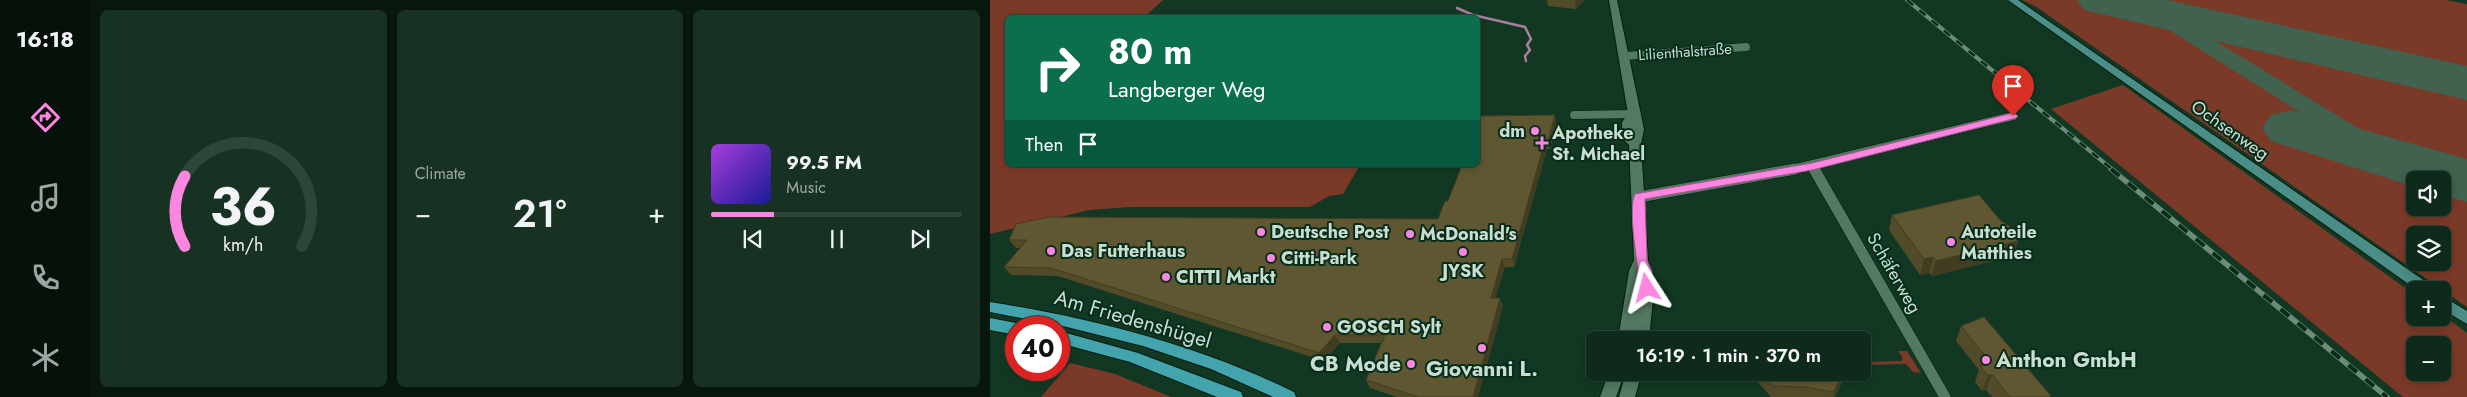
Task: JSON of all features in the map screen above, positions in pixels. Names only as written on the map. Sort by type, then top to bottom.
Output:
[{"type":"main road","name":"Ochsenweg","points":[[2012,0],[2414,281]]},
{"type":"main road","name":"Am Friedenshügel","points":[[990,307],[1093,325],[1156,343],[1215,365],[1288,397]]},
{"type":"main road","points":[[2451,307],[2467,318]]},
{"type":"main road","points":[[990,324],[1005,327]]},
{"type":"main road","name":"Am Friedenshügel","points":[[1070,340],[1132,357],[1235,397]]},
{"type":"street","name":"Lilienthalstraße","points":[[1613,0],[1625,56],[1634,114],[1628,122],[1628,138],[1635,144],[1641,260],[1646,271],[1647,288],[1642,331]]},
{"type":"street","name":"Lilienthalstraße","points":[[1625,56],[1746,47]]},
{"type":"street","points":[[1574,115],[1634,114]]},
{"type":"street","points":[[1639,197],[1812,166],[2013,116]]},
{"type":"street","name":"Schäferweg","points":[[1812,166],[1946,397]]},
{"type":"street","name":"Lilienthalstraße","points":[[1627,331],[1636,270],[1641,260]]},
{"type":"street","points":[[1608,397],[1614,381]]},
{"type":"street","points":[[1627,397],[1631,381]]},
{"type":"shaded area","points":[[990,0],[1163,0],[1146,15],[1005,15],[1005,167],[1359,167],[1343,194],[1329,196],[1310,207],[1130,207],[1089,210],[990,234]]},
{"type":"shaded area","points":[[2022,0],[2445,0],[2467,4],[2467,307],[2451,296],[2451,281],[2430,281],[2415,271],[2451,271],[2451,226],[2406,226],[2406,264],[2035,6]]},
{"type":"shaded area","points":[[2123,85],[2406,289],[2406,326],[2451,326],[2451,321],[2467,333],[2467,397],[2403,397],[2051,109]]},
{"type":"shaded area","points":[[1898,351],[1907,351],[1921,373],[1913,372],[1906,364],[1871,365],[1871,362],[1902,361]]},
{"type":"shaded area","points":[[1070,363],[1115,374],[1171,397],[1041,397],[1055,381],[1070,381]]},
{"type":"building","name":"Citti-Park","points":[[1555,115],[1548,141],[1545,141],[1512,259],[1502,259],[1491,298],[1500,298],[1473,397],[1419,397],[1366,380],[1385,335],[1335,335],[1319,353],[1051,268],[1004,267],[1027,240],[1009,240],[1016,224],[1048,217],[1438,219],[1445,201],[1448,201],[1461,167],[1480,167],[1481,116]]},
{"type":"building","name":"Autoteile Matthies","points":[[1979,195],[2000,220],[2012,228],[2010,231],[2017,234],[2015,237],[2018,241],[1936,261],[1933,257],[1924,259],[1892,215]]},
{"type":"building","points":[[1984,317],[2051,396],[2010,397],[1992,374],[1988,376],[1980,366],[1991,363],[1961,326]]},
{"type":"building","points":[[1768,381],[1839,381],[1834,392],[1805,387],[1773,386]]},
{"type":"waterway","points":[[1457,8],[1473,15]]},
{"type":"waterway","points":[[1480,17],[1525,27],[1531,39],[1527,45],[1530,50],[1525,56],[1526,61]]},
{"type":"taxiway","points":[[2154,12],[2390,158]]},
{"type":"runway","points":[[2101,0],[2467,83]]},
{"type":"runway","points":[[2292,128],[2467,181]]},
{"type":"railway","points":[[1907,0],[2113,170]]},
{"type":"railway","points":[[2111,169],[2387,397]]},
{"type":"place","name":"dm","points":[[1535,131]]},
{"type":"place","name":"Apotheke St. Michael","points":[[1542,143]]},
{"type":"place","name":"Deutsche Post","points":[[1261,232]]},
{"type":"place","name":"McDonald's","points":[[1410,234]]},
{"type":"place","name":"Autoteile Matthies","points":[[1951,242]]},
{"type":"place","name":"Das Futterhaus","points":[[1051,251]]},
{"type":"place","name":"JYSK","points":[[1463,252]]},
{"type":"place","name":"Citti-Park","points":[[1271,258]]},
{"type":"place","name":"CITTI Markt","points":[[1166,277]]},
{"type":"place","name":"GOSCH Sylt","points":[[1327,327]]},
{"type":"place","name":"Giovanni L.","points":[[1482,348]]},
{"type":"place","name":"Anthon GmbH","points":[[1986,360]]},
{"type":"place","name":"CB Mode","points":[[1411,364]]},
{"type":"route","points":[[1647,288],[1646,271],[1641,260],[1639,197],[1812,166],[2013,116]]}]
